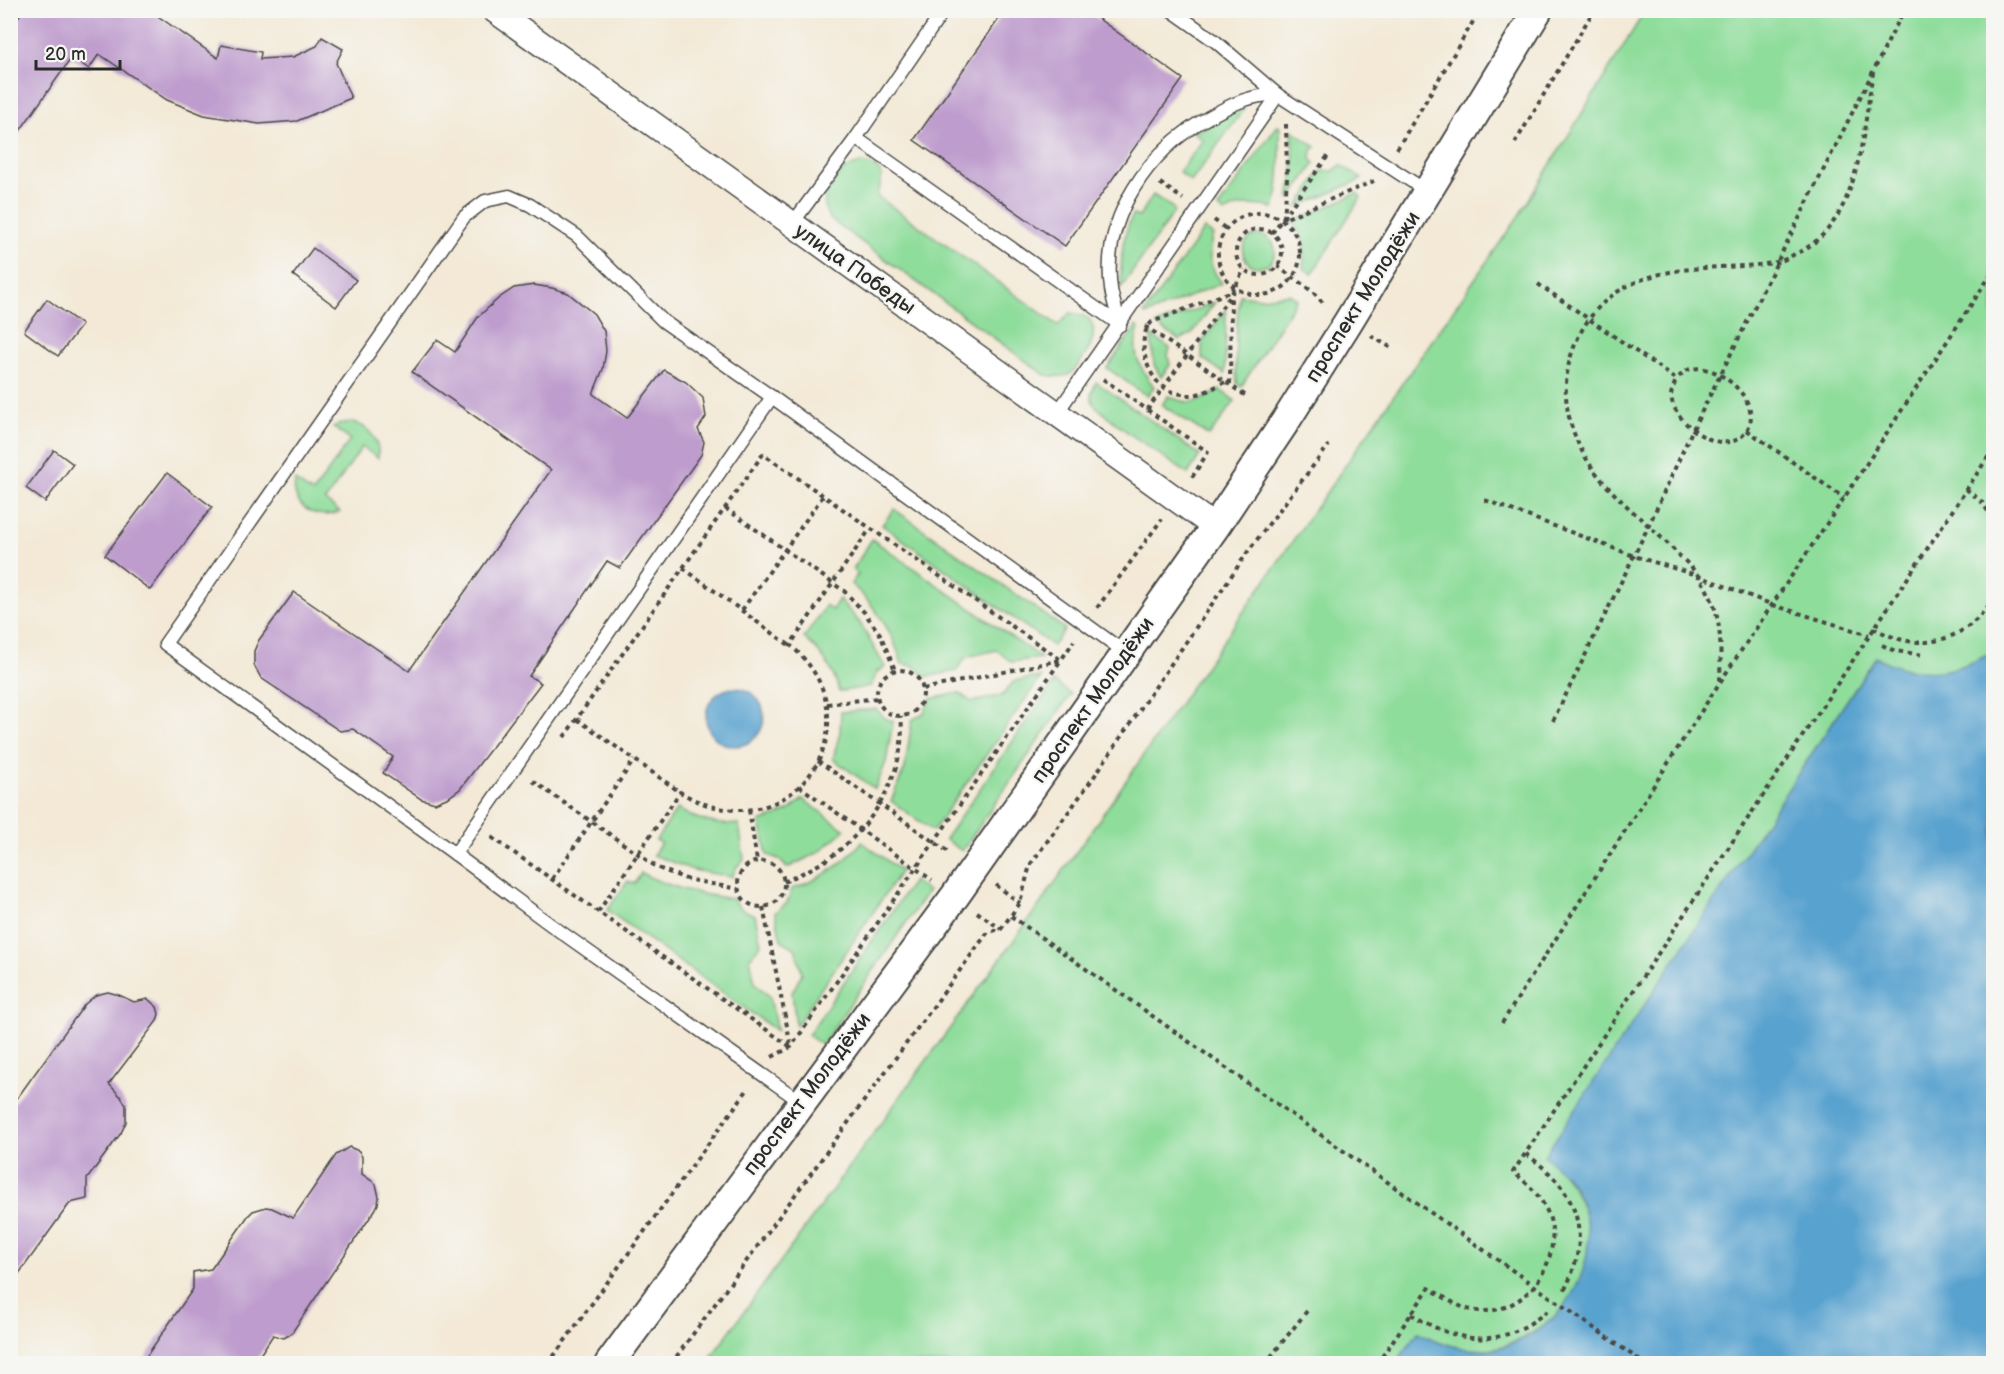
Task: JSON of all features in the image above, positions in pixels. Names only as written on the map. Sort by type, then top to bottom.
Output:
[{"type":"street","name":"улица Победы","points":[[494,10],[1215,527]]},
{"type":"street","name":"проспект Молодёжи","points":[[609,1364],[955,896],[1215,527],[1292,412],[1538,10]]},
{"type":"lane","points":[[792,224],[856,138],[944,10]]},
{"type":"lane","points":[[1171,10],[1215,41],[1278,95],[1428,192]]},
{"type":"lane","points":[[1120,325],[1111,289],[1110,267],[1119,216],[1129,195],[1151,164],[1169,144],[1190,128],[1239,101],[1261,94],[1278,95]]},
{"type":"lane","points":[[1057,413],[1278,95]]},
{"type":"lane","points":[[856,138],[1120,325]]},
{"type":"lane","points":[[801,1102],[550,925],[456,854],[165,644],[464,217],[485,201],[509,196],[530,205],[577,237],[663,321],[1126,653]]},
{"type":"lane","points":[[456,854],[772,397]]},
{"type":"path","points":[[1284,219],[1377,180],[1480,10]]},
{"type":"path","points":[[1515,143],[1594,10]]},
{"type":"path","points":[[1553,721],[1720,374],[1904,10]]},
{"type":"path","points":[[1720,682],[1721,632],[1714,606],[1699,576],[1605,484],[1583,452],[1570,422],[1564,391],[1568,364],[1589,318],[1602,303],[1620,289],[1651,276],[1698,268],[1778,262],[1804,251],[1829,231],[1843,205],[1857,170],[1873,73]]},
{"type":"path","points":[[1284,219],[1287,178],[1286,120]]},
{"type":"path","points":[[1272,233],[1332,150]]},
{"type":"path","points":[[1159,182],[1171,191]]},
{"type":"path","points":[[1252,212],[1264,212],[1284,219],[1298,237],[1300,248],[1301,259],[1293,279],[1276,292],[1265,295],[1254,295],[1234,287],[1222,272],[1219,262],[1220,240],[1226,229],[1242,216],[1252,212]]},
{"type":"path","points":[[1265,230],[1278,238],[1282,252],[1277,266],[1265,274],[1250,273],[1244,269],[1236,256],[1239,241],[1250,231],[1265,230]]},
{"type":"path","points":[[1147,410],[1231,295],[1244,269]]},
{"type":"path","points":[[1502,1023],[1720,682],[1994,270]]},
{"type":"path","points":[[1538,285],[1676,379]]},
{"type":"path","points":[[1227,383],[1192,395],[1163,388],[1145,360],[1144,337],[1147,327],[1152,322],[1227,293],[1234,287]]},
{"type":"path","points":[[1227,383],[1231,295]]},
{"type":"path","points":[[1140,322],[1246,396]]},
{"type":"path","points":[[1688,370],[1704,370],[1720,374],[1735,386],[1750,406],[1752,418],[1747,430],[1738,439],[1725,442],[1712,440],[1692,431],[1676,412],[1671,394],[1676,379],[1688,370]]},
{"type":"path","points":[[791,1047],[1208,452],[1095,373]]},
{"type":"path","points":[[1747,430],[1844,498]]},
{"type":"path","points":[[671,1364],[988,932],[1001,929],[1011,916],[1020,903],[1030,865],[1091,781],[1249,550],[1329,445]]},
{"type":"path","points":[[1377,1364],[1429,1288],[1449,1301],[1479,1311],[1498,1309],[1511,1304],[1524,1297],[1536,1285],[1550,1256],[1551,1224],[1538,1195],[1527,1182],[1513,1172],[1994,448]]},
{"type":"path","points":[[558,746],[763,454],[1061,660]]},
{"type":"path","points":[[1966,489],[1981,501],[1994,520]]},
{"type":"path","points":[[742,610],[823,496]]},
{"type":"path","points":[[1485,500],[1634,556],[1699,576],[1773,605],[1869,635]]},
{"type":"path","points":[[725,508],[844,591],[864,612],[880,634],[895,670]]},
{"type":"path","points":[[790,645],[870,529]]},
{"type":"path","points":[[577,719],[680,792],[709,807],[723,810],[749,810],[779,801],[799,786],[818,760],[827,733],[827,704],[818,677],[801,654],[790,645],[683,568]]},
{"type":"path","points":[[1873,628],[1890,637],[1908,641],[1927,642],[1945,638],[1962,631],[1977,619],[1994,597]]},
{"type":"path","points":[[1882,645],[1895,651],[1924,655]]},
{"type":"path","points":[[923,689],[1061,660]]},
{"type":"path","points":[[895,670],[910,672],[917,676],[923,689],[920,705],[915,711],[901,716],[887,712],[881,706],[877,692],[882,678],[895,670]]},
{"type":"path","points":[[827,704],[878,698]]},
{"type":"path","points":[[784,882],[820,864],[838,851],[861,830],[880,804],[891,781],[898,758],[901,716]]},
{"type":"path","points":[[552,879],[634,760]]},
{"type":"path","points":[[818,760],[958,858]]},
{"type":"path","points":[[526,791],[539,772]]},
{"type":"path","points":[[533,781],[658,868],[686,879],[738,889]]},
{"type":"path","points":[[799,786],[939,885]]},
{"type":"path","points":[[598,912],[680,792]]},
{"type":"path","points":[[749,810],[757,861]]},
{"type":"path","points":[[500,828],[493,838],[791,1047]]},
{"type":"path","points":[[757,861],[771,863],[778,868],[784,882],[781,896],[776,902],[763,908],[748,903],[738,889],[739,876],[743,869],[757,861]]},
{"type":"path","points":[[988,880],[1020,903]]},
{"type":"path","points":[[969,906],[1001,929]]},
{"type":"path","points":[[763,908],[791,1047]]},
{"type":"path","points":[[1011,916],[1645,1364]]},
{"type":"path","points":[[548,1364],[740,1100]]},
{"type":"path","points":[[1526,1154],[1560,1183],[1577,1217],[1579,1244],[1571,1277],[1564,1291]]},
{"type":"path","points":[[1412,1314],[1425,1323],[1445,1330],[1485,1339],[1501,1337],[1533,1324],[1551,1308]]},
{"type":"path","points":[[1265,1364],[1307,1311]]},
{"type":"green space","points":[[1645,11],[1993,11],[1993,652],[1957,668],[1932,672],[1906,670],[1875,658],[1545,1156],[1565,1177],[1579,1199],[1587,1224],[1588,1248],[1583,1272],[1572,1295],[1555,1316],[1532,1333],[1504,1346],[1462,1349],[1418,1333],[1396,1363],[706,1364],[1043,900],[1520,214]]},
{"type":"green space","points":[[1241,108],[1244,109],[1191,182],[1179,172],[1203,140],[1194,133]]},
{"type":"green space","points":[[1278,125],[1280,128],[1280,169],[1274,208],[1243,206],[1225,213],[1218,208]]},
{"type":"green space","points":[[1292,130],[1316,147],[1312,150],[1311,159],[1315,163],[1289,200],[1294,163]]},
{"type":"green space","points":[[861,163],[875,167],[881,174],[877,196],[1058,325],[1070,313],[1088,319],[1094,331],[1093,338],[1086,354],[1074,371],[1062,376],[1045,375],[830,219],[826,210],[826,192],[836,177]]},
{"type":"green space","points":[[1341,165],[1362,179],[1298,207],[1321,171],[1333,171]]},
{"type":"green space","points":[[1357,193],[1361,197],[1312,274],[1303,268],[1304,244],[1293,222]]},
{"type":"green space","points":[[1153,195],[1173,208],[1174,212],[1121,288],[1122,250],[1129,223],[1133,215],[1139,217]]},
{"type":"green space","points":[[1204,229],[1213,235],[1210,260],[1214,272],[1222,283],[1144,314]]},
{"type":"green space","points":[[1259,235],[1270,240],[1275,251],[1270,262],[1259,267],[1248,262],[1243,251],[1248,240]]},
{"type":"green space","points":[[1289,294],[1297,299],[1241,387],[1237,383],[1236,361],[1240,295],[1262,298]]},
{"type":"green space","points":[[1215,302],[1192,334],[1179,340],[1156,325]]},
{"type":"green space","points":[[1226,309],[1225,374],[1202,358],[1202,342]]},
{"type":"green space","points":[[1136,326],[1139,328],[1135,345],[1138,359],[1154,387],[1147,396],[1107,368]]},
{"type":"green space","points":[[1151,335],[1170,348],[1168,355],[1170,365],[1161,377],[1154,365]]},
{"type":"green space","points":[[1096,382],[1200,455],[1188,474],[1127,432],[1093,403],[1091,395]]},
{"type":"green space","points":[[1220,390],[1235,401],[1209,436],[1162,405],[1168,396],[1195,402]]},
{"type":"green space","points":[[352,422],[364,427],[372,435],[377,445],[378,458],[362,447],[325,501],[340,512],[323,515],[307,510],[297,498],[295,481],[313,493],[350,440],[333,427]]},
{"type":"green space","points":[[894,509],[1065,629],[1053,646],[882,525]]},
{"type":"green space","points":[[872,539],[1041,658],[1011,662],[997,650],[966,657],[956,671],[926,677],[914,666],[902,664],[894,641],[882,620],[851,584],[858,574],[853,569]]},
{"type":"green space","points":[[839,599],[860,623],[885,667],[877,672],[871,686],[839,692],[826,662],[804,638],[826,605],[832,610]]},
{"type":"green space","points":[[1041,677],[933,831],[891,801],[905,768],[912,720],[924,713],[930,699],[959,693],[972,702],[1003,695],[1014,681]]},
{"type":"green space","points":[[1054,682],[1071,694],[962,851],[945,839]]},
{"type":"green space","points":[[876,709],[886,719],[893,721],[886,762],[875,789],[833,759],[840,732],[841,712]]},
{"type":"green space","points":[[803,799],[845,830],[819,852],[787,868],[779,859],[767,855],[760,822],[788,811]]},
{"type":"green space","points":[[677,809],[707,821],[739,824],[744,859],[732,877],[693,870],[653,855],[661,843],[656,840]]},
{"type":"green space","points":[[862,842],[901,871],[796,1026],[792,993],[802,973],[795,948],[781,940],[775,912],[787,903],[792,889],[830,871]]},
{"type":"green space","points":[[641,873],[686,890],[733,899],[741,909],[755,915],[761,944],[750,958],[755,983],[770,997],[777,1031],[607,910],[628,881],[634,884]]},
{"type":"green space","points":[[913,881],[928,891],[822,1045],[808,1035]]},
{"type":"water","points":[[1993,652],[1993,1363],[1396,1363],[1418,1332],[1454,1346],[1473,1350],[1493,1349],[1519,1341],[1541,1328],[1560,1311],[1575,1289],[1584,1265],[1588,1240],[1585,1214],[1575,1189],[1565,1175],[1544,1156],[1876,657],[1906,669],[1935,671],[1963,666]]},
{"type":"water","points":[[735,688],[746,690],[756,696],[762,706],[764,717],[762,728],[756,738],[746,744],[735,746],[724,744],[714,738],[708,728],[706,717],[708,706],[714,696],[724,690]]},
{"type":"building","points":[[23,10],[149,10],[218,58],[221,45],[261,52],[260,59],[293,57],[317,46],[322,37],[343,49],[336,63],[351,98],[297,121],[259,124],[204,115],[167,100],[99,54],[89,69],[72,57],[10,145],[10,29]]},
{"type":"building","points":[[1005,10],[1086,10],[1183,79],[1065,246],[914,140]]},
{"type":"building","points":[[313,248],[356,280],[336,307],[293,275]]},
{"type":"building","points":[[534,285],[568,293],[594,314],[604,331],[606,351],[603,369],[593,394],[627,418],[664,370],[686,382],[703,398],[706,417],[698,429],[704,442],[701,455],[620,568],[607,561],[529,676],[541,683],[460,789],[435,803],[421,799],[383,773],[393,757],[353,729],[340,731],[261,678],[254,665],[254,651],[259,640],[294,592],[409,671],[551,470],[412,372],[437,340],[455,352],[478,317],[499,298],[514,288]]},
{"type":"building","points":[[47,299],[82,325],[58,356],[24,331]]},
{"type":"building","points":[[54,450],[73,464],[45,502],[26,488]]},
{"type":"building","points":[[167,473],[212,507],[150,590],[105,555]]},
{"type":"building","points":[[108,992],[134,1002],[148,999],[157,1007],[159,1014],[157,1021],[109,1084],[126,1105],[126,1122],[121,1133],[87,1179],[87,1199],[70,1203],[10,1286],[10,1108],[85,1004],[96,995]]},
{"type":"building","points":[[349,1147],[359,1151],[362,1157],[362,1174],[376,1184],[378,1204],[291,1334],[284,1338],[273,1335],[254,1364],[141,1364],[193,1289],[193,1272],[211,1269],[253,1211],[266,1207],[272,1208],[293,1218],[336,1155]]}]
